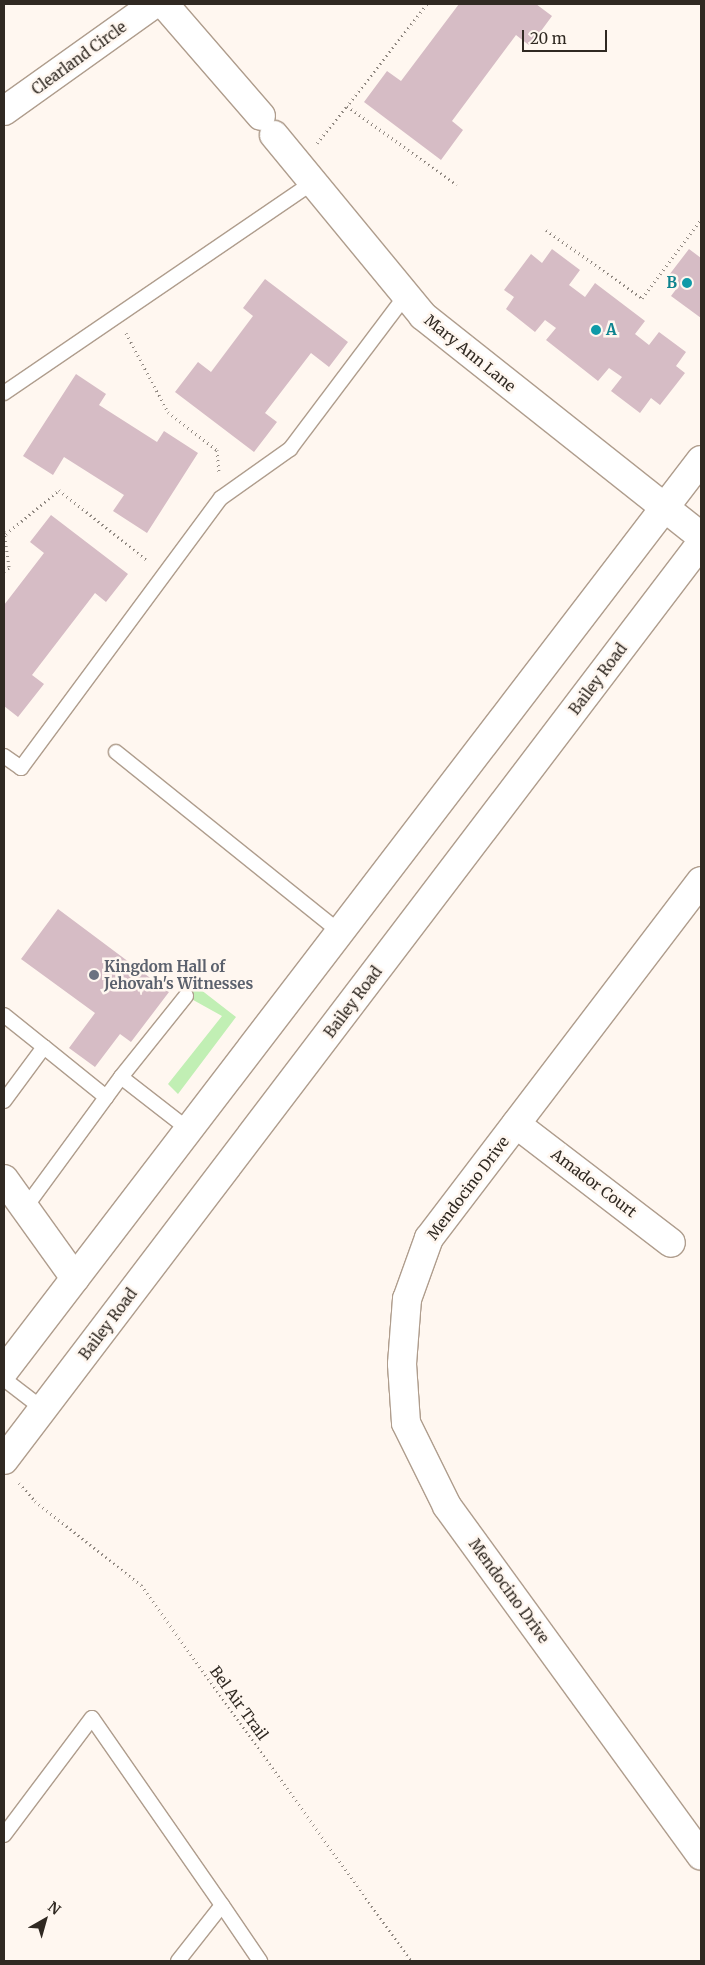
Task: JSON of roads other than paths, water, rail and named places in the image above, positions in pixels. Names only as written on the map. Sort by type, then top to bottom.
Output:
[{"type":"street","name":"Clearland Circle","points":[[4,111],[154,4]]},
{"type":"street","name":"Mary Ann Lane","points":[[164,4],[267,125],[305,175],[430,322],[701,536]]},
{"type":"street","points":[[4,1371],[701,460]]},
{"type":"street","name":"Bailey Road","points":[[4,1460],[701,543]]},
{"type":"street","name":"Mendocino Drive","points":[[701,880],[429,1238],[407,1299],[402,1364],[406,1423],[447,1506],[692,1823],[701,1855]]},
{"type":"street","name":"Amador Court","points":[[516,1124],[671,1243]]},
{"type":"street","points":[[4,1179],[76,1278]]},
{"type":"lane","points":[[4,393],[117,316],[305,175]]},
{"type":"lane","points":[[4,756],[21,768],[221,498],[290,449],[406,295]]},
{"type":"lane","points":[[116,752],[340,932]]},
{"type":"lane","points":[[25,1208],[106,1096],[186,996]]},
{"type":"lane","points":[[4,1015],[106,1096]]},
{"type":"lane","points":[[4,1101],[44,1047]]},
{"type":"lane","points":[[121,1077],[189,1130]]},
{"type":"lane","points":[[4,1379],[43,1409]]},
{"type":"lane","points":[[4,1835],[92,1718],[260,1961]]},
{"type":"lane","points":[[178,1961],[222,1905]]},
{"type":"place","name":"B","points":[[687,283]]},
{"type":"place","name":"A","points":[[596,330]]},
{"type":"place","name":"Kingdom Hall of Jehovah's Witnesses","points":[[94,975]]}]
